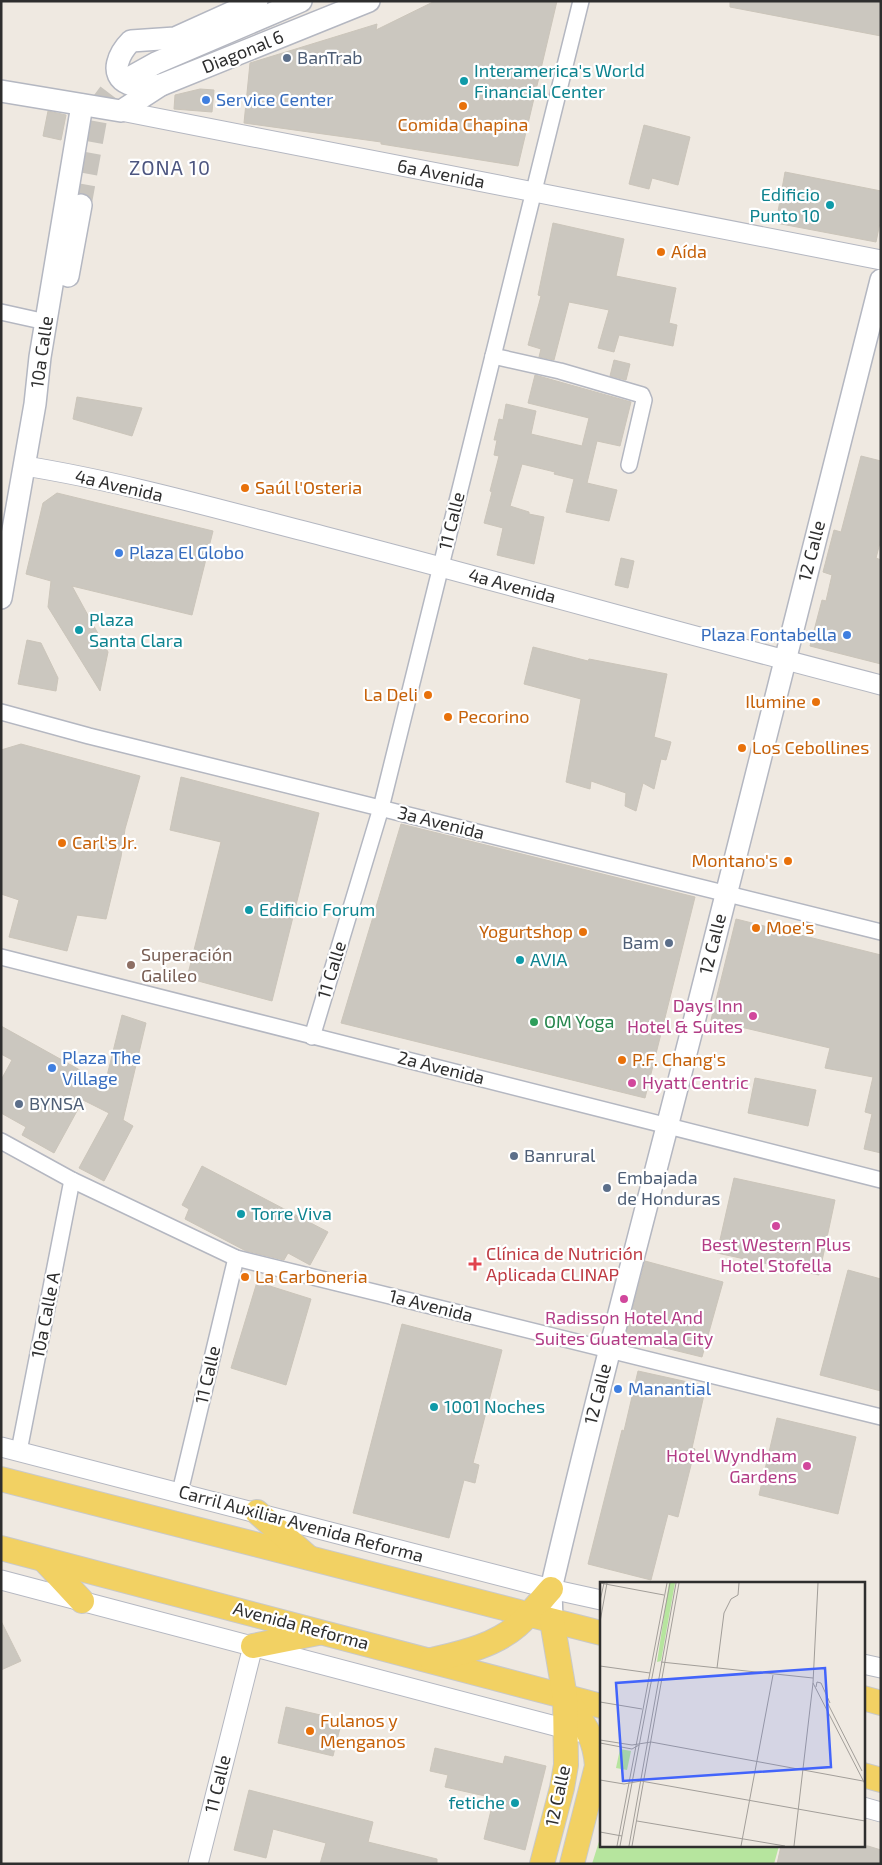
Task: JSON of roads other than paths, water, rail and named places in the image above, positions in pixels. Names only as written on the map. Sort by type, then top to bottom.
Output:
[{"type":"main road","points":[[160,85],[130,84],[121,77],[117,68],[118,60],[131,41],[175,38],[256,1]]},
{"type":"main road","points":[[128,78],[301,1]]},
{"type":"main road","name":"Diagonal 6","points":[[121,111],[160,85],[369,1]]},
{"type":"main road","name":"6a Avenida","points":[[1,91],[121,111]]},
{"type":"main road","name":"10a Calle","points":[[1,598],[7,541],[25,466],[46,322],[82,105]]},
{"type":"main road","points":[[35,404],[53,360],[81,205]]},
{"type":"main road","name":"12 Calle","points":[[542,1864],[562,1788],[566,1764],[565,1697],[552,1621],[551,1589],[609,1351],[881,280]]},
{"type":"main road","points":[[1,1479],[600,1633]]},
{"type":"main road","points":[[257,1512],[311,1560]]},
{"type":"main road","name":"Avenida Reforma","points":[[1,1548],[600,1706]]},
{"type":"main road","points":[[44,1560],[82,1601]]},
{"type":"main road","points":[[430,1661],[472,1649],[504,1636],[528,1615],[551,1589]]},
{"type":"main road","points":[[254,1646],[323,1632]]},
{"type":"main road","name":"12 Calle","points":[[565,1697],[598,1732],[597,1766],[572,1864]]},
{"type":"main road","points":[[864,1698],[881,1703]]},
{"type":"main road","points":[[864,1775],[881,1780]]},
{"type":"street","name":"11 Calle","points":[[312,1038],[381,808],[581,1]]},
{"type":"street","name":"6a Avenida","points":[[121,111],[881,260]]},
{"type":"street","points":[[1,312],[46,322]]},
{"type":"street","points":[[493,356],[642,395],[644,400],[629,465]]},
{"type":"street","name":"4a Avenida","points":[[25,466],[62,472],[236,514],[881,685]]},
{"type":"street","name":"3a Avenida","points":[[1,712],[89,736],[881,932]]},
{"type":"street","name":"2a Avenida","points":[[1,958],[881,1180]]},
{"type":"street","name":"1a Avenida","points":[[1,1141],[72,1180],[236,1258],[881,1417]]},
{"type":"street","name":"10a Calle A","points":[[10,1449],[72,1180]]},
{"type":"street","name":"11 Calle","points":[[180,1492],[236,1258]]},
{"type":"street","name":"Carril Auxiliar Avenida Reforma","points":[[10,1449],[551,1589],[600,1600]]},
{"type":"street","points":[[1,1580],[566,1729],[598,1732]]},
{"type":"street","name":"11 Calle","points":[[198,1864],[254,1646]]},
{"type":"street","points":[[864,1664],[881,1668]]},
{"type":"street","points":[[864,1807],[881,1812]]},
{"type":"tunnel","points":[[81,205],[99,106],[111,90],[129,78]]},
{"type":"place","name":"BanTrab","points":[[287,58]]},
{"type":"place","name":"Interamerica's World Financial Center","points":[[464,81]]},
{"type":"place","name":"Service Center","points":[[206,100]]},
{"type":"place","name":"Comida Chapina","points":[[463,106]]},
{"type":"place","name":"Edificio Punto 10","points":[[830,205]]},
{"type":"place","name":"Aída","points":[[661,252]]},
{"type":"place","name":"Saúl l'Osteria","points":[[245,488]]},
{"type":"place","name":"Plaza El Globo","points":[[119,553]]},
{"type":"place","name":"Plaza Santa Clara","points":[[79,630]]},
{"type":"place","name":"Plaza Fontabella","points":[[847,635]]},
{"type":"place","name":"La Deli","points":[[428,695]]},
{"type":"place","name":"Ilumine","points":[[816,702]]},
{"type":"place","name":"Pecorino","points":[[448,717]]},
{"type":"place","name":"Los Cebollines","points":[[742,748]]},
{"type":"place","name":"Carl's Jr.","points":[[62,843]]},
{"type":"place","name":"Montano's","points":[[788,861]]},
{"type":"place","name":"Edificio Forum","points":[[249,910]]},
{"type":"place","name":"Moe's","points":[[756,928]]},
{"type":"place","name":"Yogurtshop","points":[[583,932]]},
{"type":"place","name":"Bam","points":[[669,943]]},
{"type":"place","name":"AVIA","points":[[520,960]]},
{"type":"place","name":"Superación Galileo","points":[[131,965]]},
{"type":"place","name":"Days Inn Hotel & Suites","points":[[753,1016]]},
{"type":"place","name":"OM Yoga","points":[[534,1022]]},
{"type":"place","name":"P.F. Chang's","points":[[622,1060]]},
{"type":"place","name":"Plaza The Village","points":[[52,1068]]},
{"type":"place","name":"Hyatt Centric","points":[[632,1083]]},
{"type":"place","name":"BYNSA","points":[[19,1104]]},
{"type":"place","name":"Banrural","points":[[514,1156]]},
{"type":"place","name":"Embajada de Honduras","points":[[607,1188]]},
{"type":"place","name":"Torre Viva","points":[[241,1214]]},
{"type":"place","name":"Best Western Plus Hotel Stofella","points":[[776,1226]]},
{"type":"place","name":"Clínica de Nutrición Aplicada CLINAP","points":[[475,1264]]},
{"type":"place","name":"La Carboneria","points":[[245,1277]]},
{"type":"place","name":"Radisson Hotel And Suites Guatemala City","points":[[624,1299]]},
{"type":"place","name":"Manantial","points":[[618,1389]]},
{"type":"place","name":"1001 Noches","points":[[434,1407]]},
{"type":"place","name":"Hotel Wyndham Gardens","points":[[807,1466]]},
{"type":"place","name":"Fulanos y Menganos","points":[[310,1731]]},
{"type":"place","name":"fetiche","points":[[515,1803]]},
{"type":"district","name":"ZONA 10","points":[[170,168]]}]
